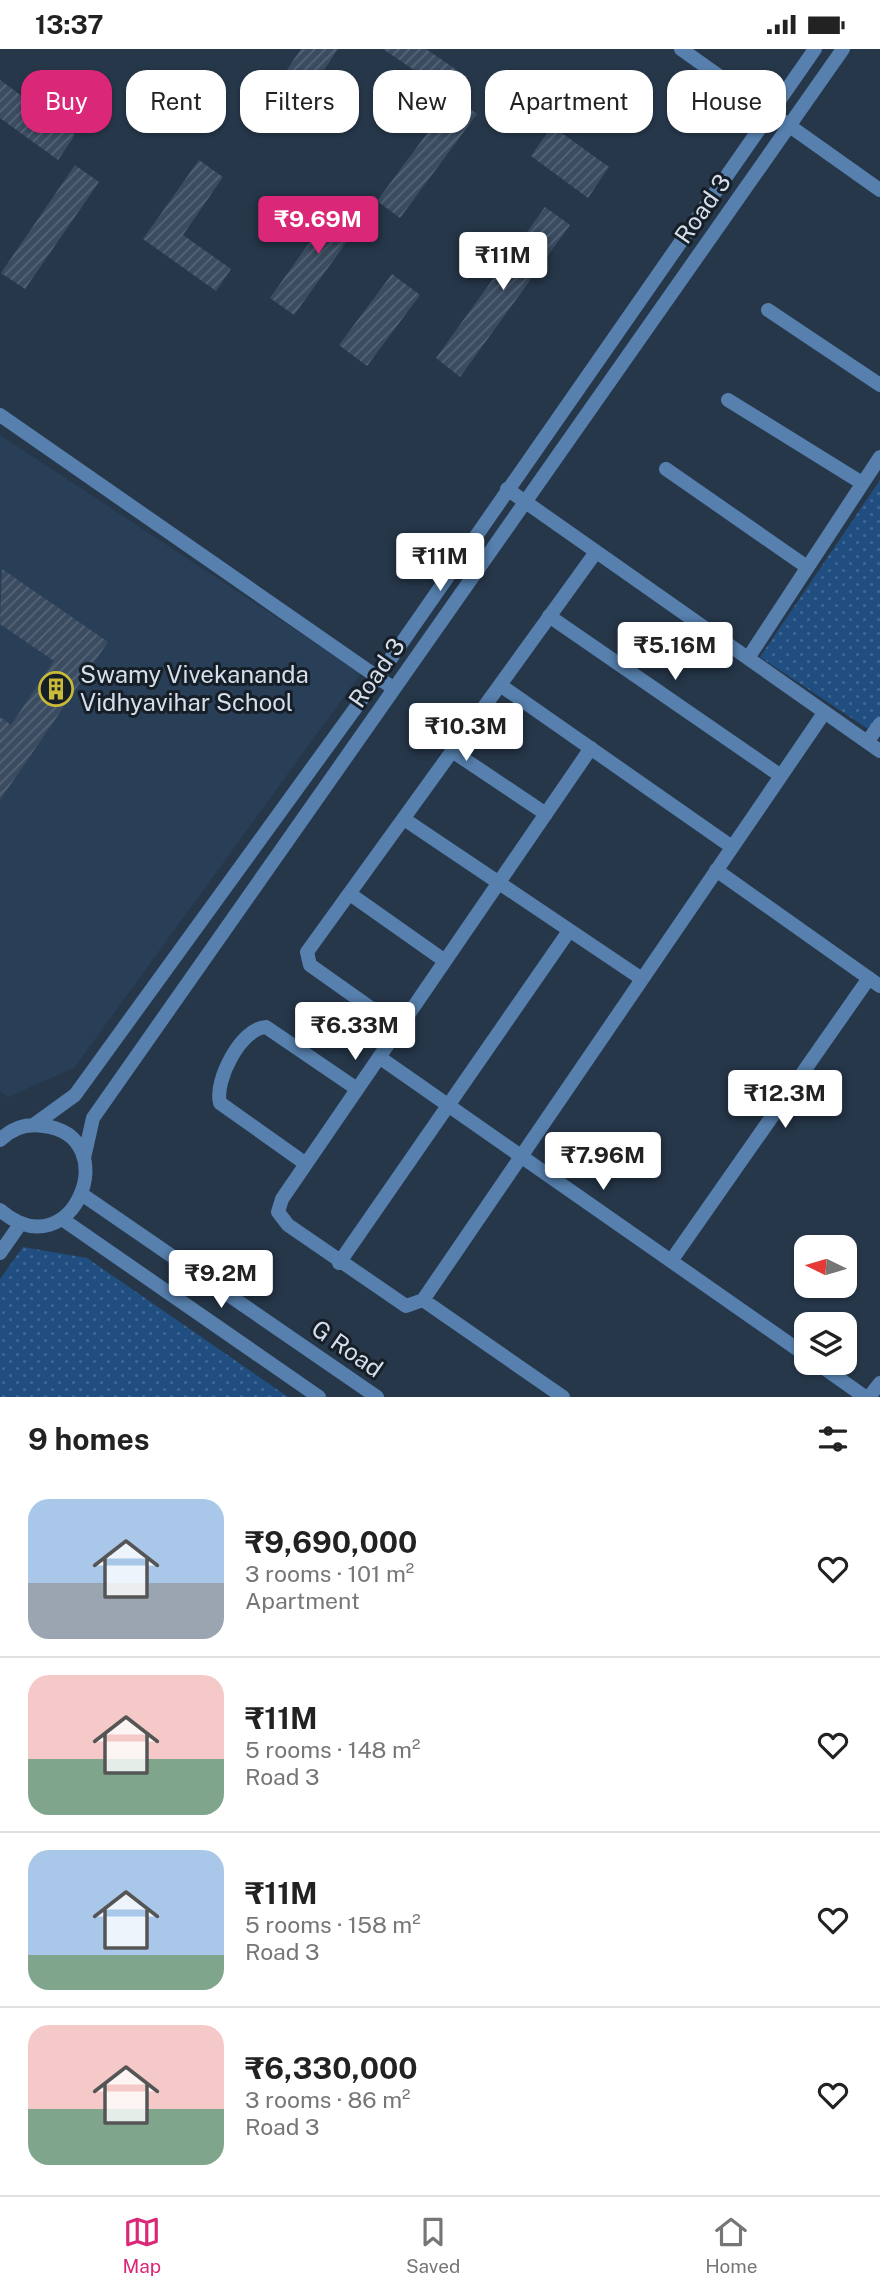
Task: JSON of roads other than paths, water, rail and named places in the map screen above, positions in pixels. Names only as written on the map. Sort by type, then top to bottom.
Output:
[{"type":"street","points":[[681,49],[711,70]]},
{"type":"street","name":"Road 3","points":[[786,92],[816,49]]},
{"type":"street","name":"Road 3","points":[[83,1195],[87,1177],[84,1158],[93,1118],[843,49]]},
{"type":"street","points":[[786,122],[880,190]]},
{"type":"street","name":"Road 3","points":[[1,1138],[17,1128],[35,1124],[75,1095],[378,677],[757,133]]},
{"type":"street","points":[[768,310],[880,385]]},
{"type":"street","points":[[728,400],[862,483]]},
{"type":"street","points":[[2,422],[393,688]]},
{"type":"street","points":[[748,659],[880,457]]},
{"type":"street","points":[[666,470],[807,567]]},
{"type":"street","points":[[508,489],[880,751]]},
{"type":"street","points":[[399,1028],[306,960],[307,952],[596,552]]},
{"type":"street","points":[[550,616],[781,776]]},
{"type":"street","points":[[500,685],[732,847]]},
{"type":"street","points":[[591,748],[282,1199],[280,1217],[340,1263],[406,1305],[423,1300],[824,713]]},
{"type":"street","points":[[867,743],[880,724]]},
{"type":"street","points":[[452,751],[546,814]]},
{"type":"street","points":[[404,819],[642,979]]},
{"type":"street","points":[[671,1261],[875,982],[716,870]]},
{"type":"street","points":[[350,894],[445,961]]},
{"type":"street","points":[[340,1263],[569,931]]},
{"type":"street","points":[[306,1164],[220,1103],[219,1079],[227,1065],[251,1031],[257,1027],[265,1027],[357,1089]]},
{"type":"street","points":[[379,1057],[794,1347]]},
{"type":"street","points":[[35,1124],[52,1126],[64,1132],[75,1141],[84,1158]]},
{"type":"street","points":[[0,1210],[21,1223],[35,1226],[62,1219],[74,1209],[83,1195]]},
{"type":"street","name":"G Road","points":[[83,1195],[377,1397]]},
{"type":"street","points":[[62,1219],[319,1397]]},
{"type":"street","points":[[0,1253],[21,1223]]},
{"type":"street","points":[[423,1300],[563,1397]]},
{"type":"street","points":[[835,1375],[867,1397],[880,1383]]},
{"type":"place","name":"Swamy Vivekananda Vidhyavihar School","points":[[56,689]]}]
